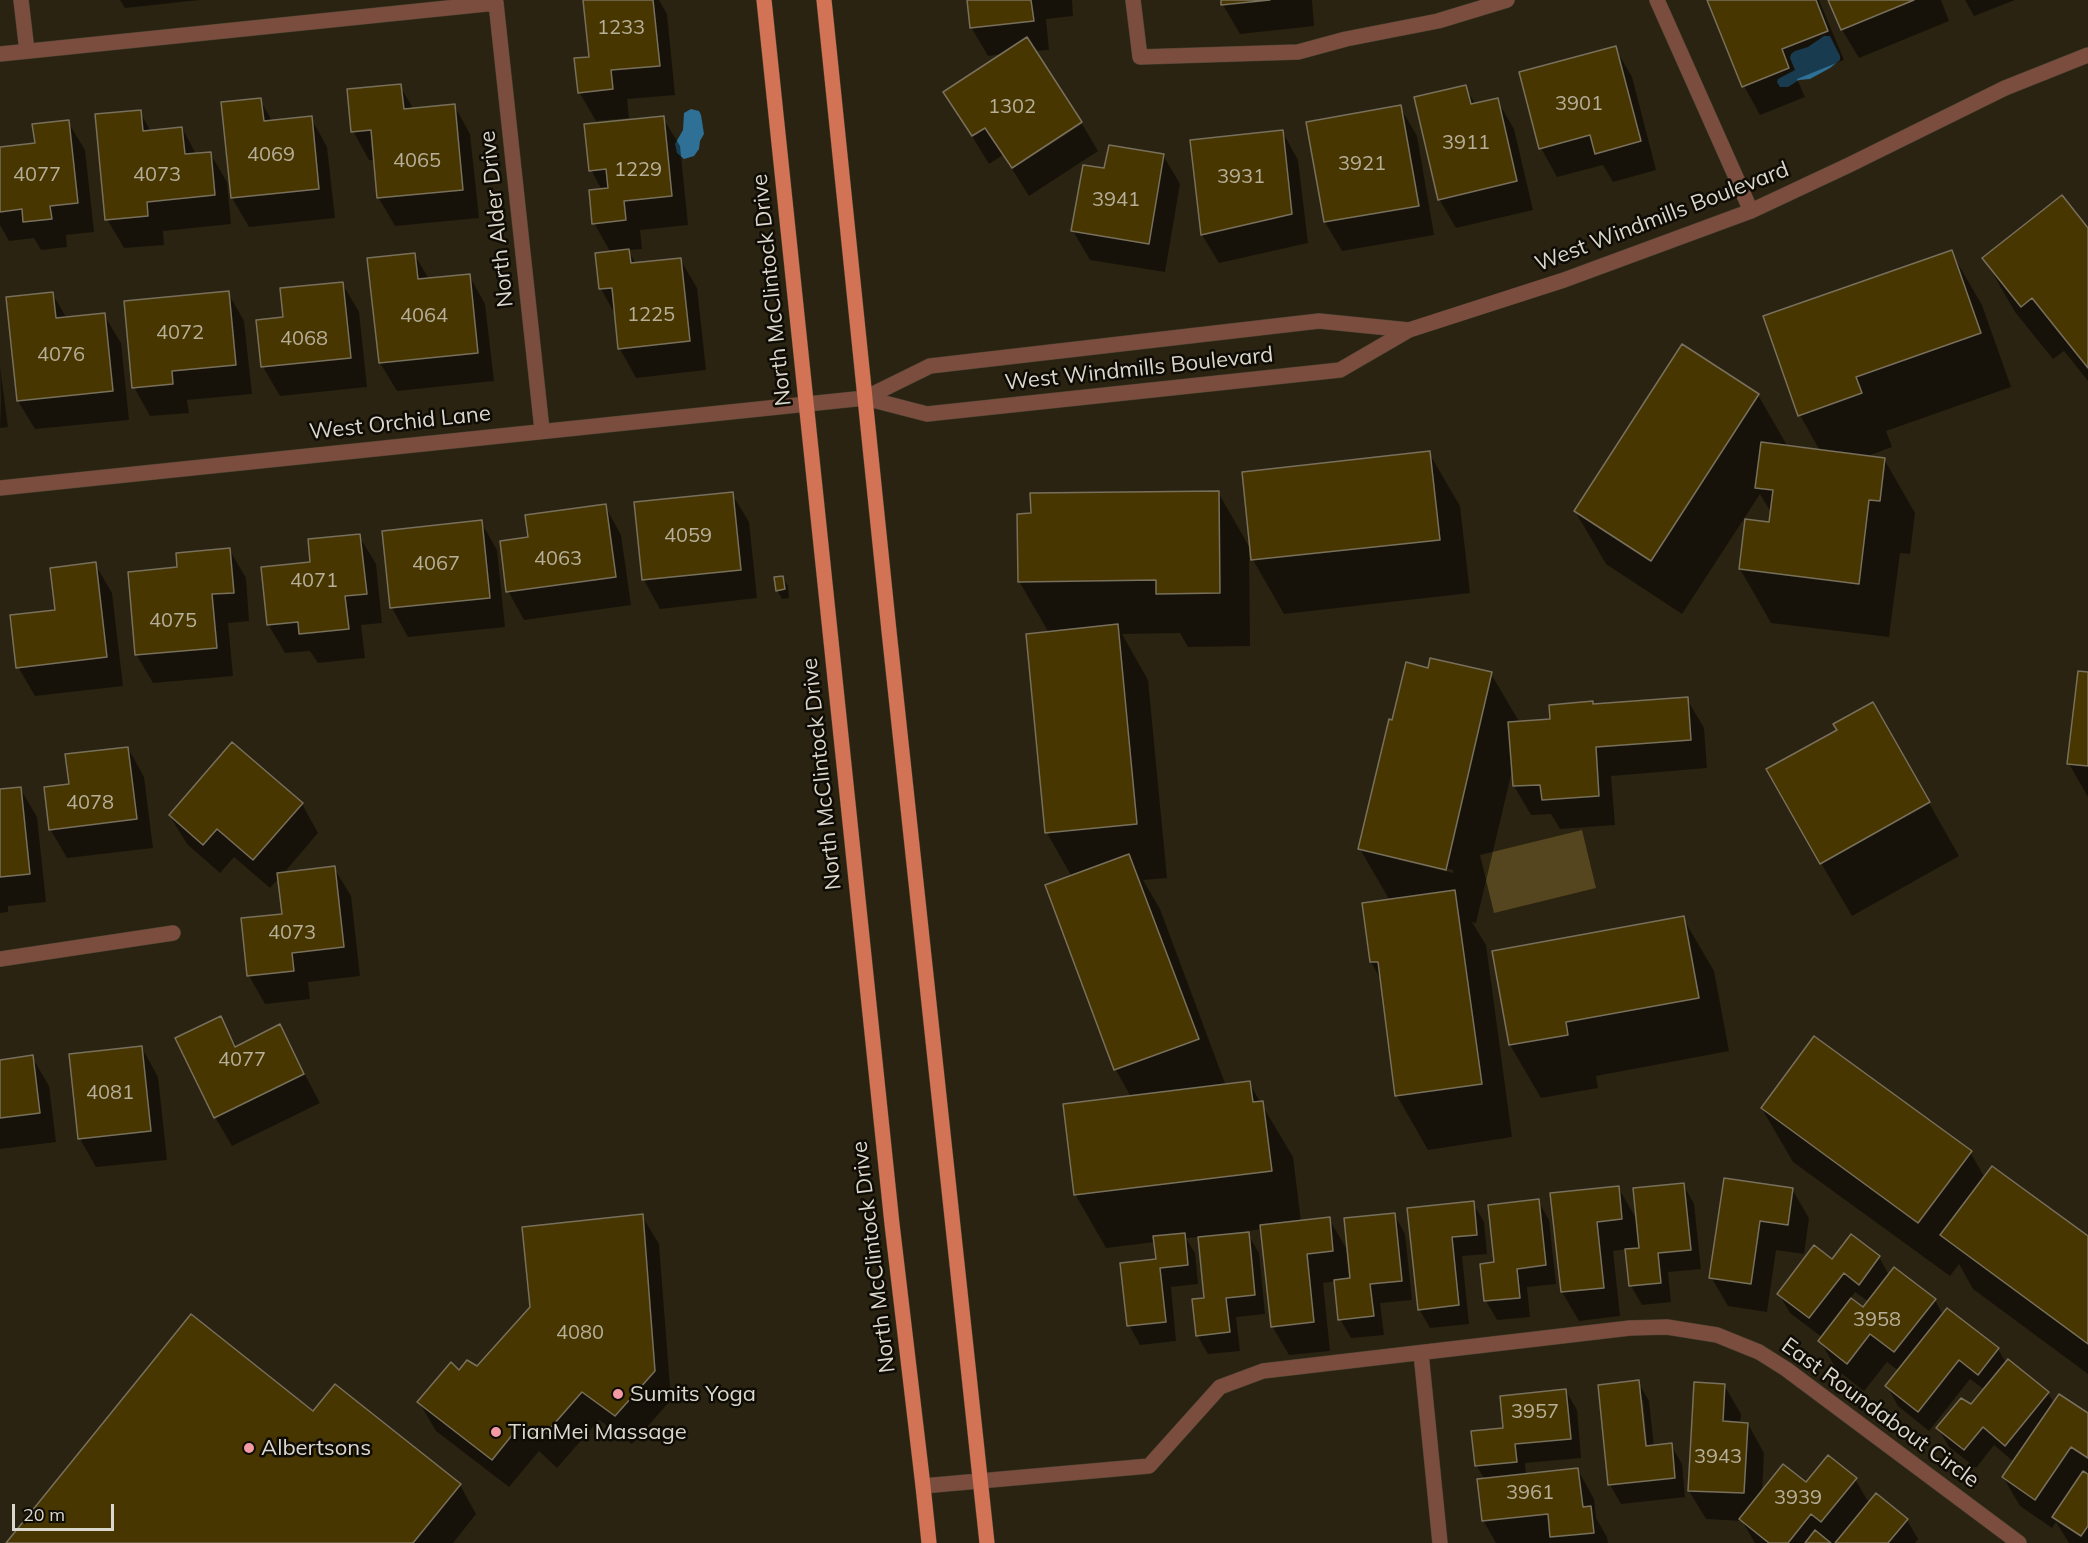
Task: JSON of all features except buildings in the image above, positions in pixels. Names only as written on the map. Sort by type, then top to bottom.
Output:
[{"type":"main road","name":"North McClintock Drive","points":[[764,0],[892,1224],[928,1543]]},
{"type":"main road","points":[[824,0],[987,1543]]},
{"type":"street","points":[[0,54],[27,51],[21,0]]},
{"type":"street","points":[[1133,0],[1140,57],[1298,52],[1346,39],[1438,21],[1507,0]]},
{"type":"street","points":[[1657,0],[1751,212]]},
{"type":"street","name":"North Alder Drive","points":[[27,51],[496,3],[542,430]]},
{"type":"street","name":"West Windmills Boulevard","points":[[865,398],[927,414],[1340,370],[1409,330],[1564,280],[1751,212],[2005,88],[2088,55]]},
{"type":"street","name":"West Windmills Boulevard","points":[[806,405],[865,398],[930,366],[1319,321],[1409,330]]},
{"type":"street","name":"West Orchid Lane","points":[[0,488],[542,430],[806,405]]},
{"type":"street","points":[[0,959],[173,933]]},
{"type":"street","name":"East Roundabout Circle","points":[[923,1486],[1149,1466],[1220,1387],[1263,1371],[1630,1328],[1667,1328],[1717,1335],[1759,1352],[1786,1369],[2019,1543]]},
{"type":"street","points":[[1421,1353],[1440,1543]]},
{"type":"shaded area","points":[[1582,830],[1596,888],[1494,913],[1480,855]]},
{"type":"water","points":[[1824,36],[1830,36],[1840,60],[1810,79],[1799,80],[1788,87],[1780,87],[1778,79],[1795,70],[1790,58],[1791,54],[1808,47]]},
{"type":"water","points":[[691,109],[699,111],[704,134],[694,156],[684,159],[677,153],[675,144],[683,130],[684,113]]},
{"type":"place","name":"Sumits Yoga","points":[[618,1394]]},
{"type":"place","name":"TianMei Massage","points":[[496,1432]]},
{"type":"place","name":"Albertsons","points":[[249,1448]]}]
